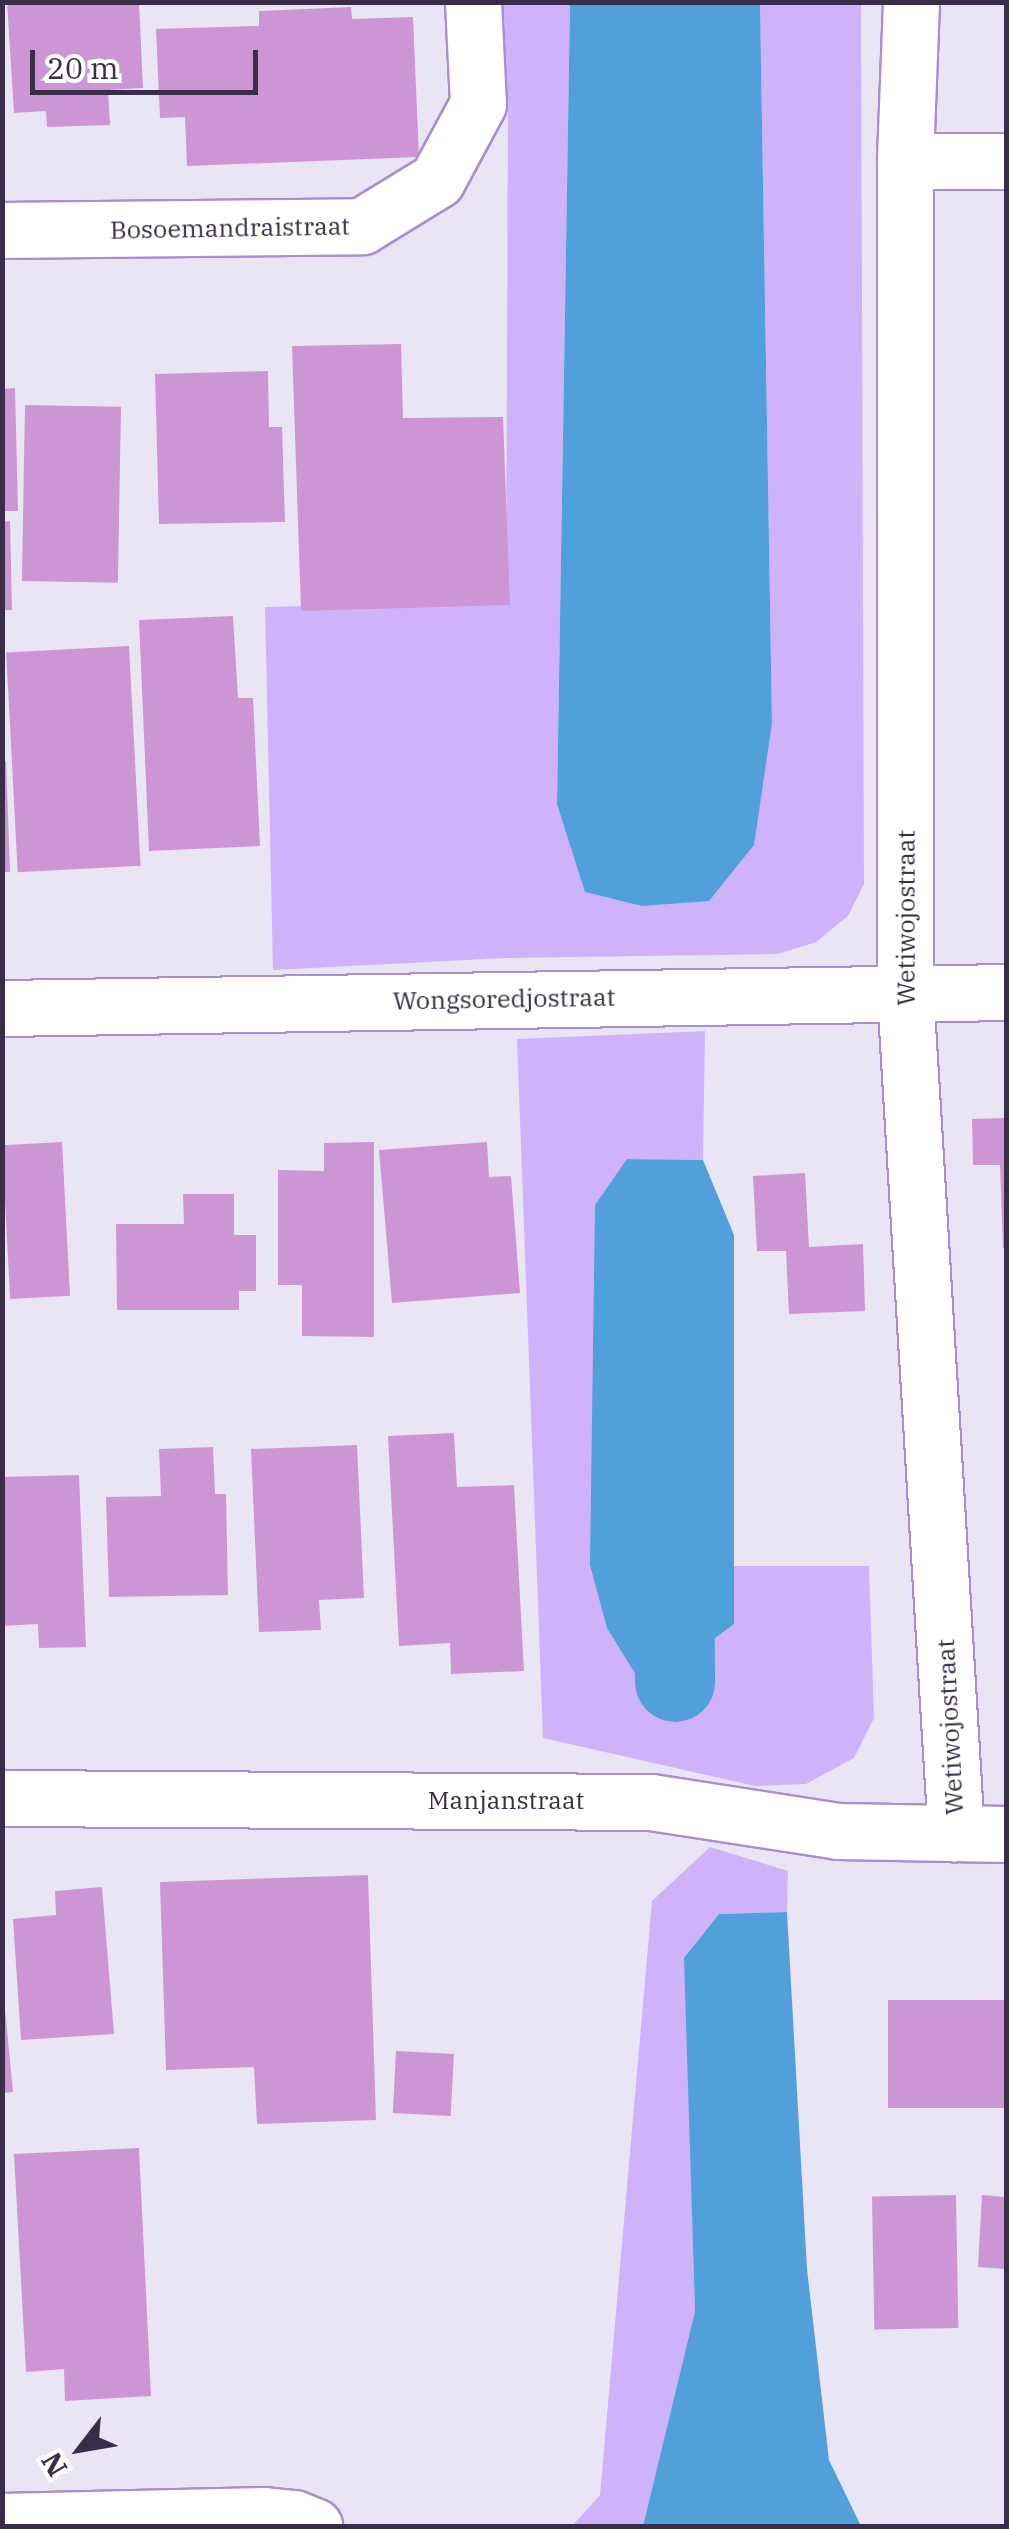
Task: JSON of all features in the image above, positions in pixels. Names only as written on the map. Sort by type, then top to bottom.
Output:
[{"type":"street","name":"Bosoemandraistraat","points":[[2,230],[362,226],[437,180],[478,104],[474,2]]},
{"type":"street","name":"Wetiwojostraat","points":[[911,2],[905,161],[905,993],[981,1833]]},
{"type":"street","points":[[905,161],[1006,161]]},
{"type":"street","name":"Wongsoredjostraat","points":[[2,1008],[1006,992]]},
{"type":"street","name":"Manjanstraat","points":[[2,1798],[651,1802],[838,1831],[981,1833]]},
{"type":"street","points":[[2,2521],[264,2516],[294,2518],[314,2526]]},
{"type":"shaded area","points":[[502,3],[570,3],[557,804],[772,723],[760,3],[861,3],[864,884],[848,916],[816,942],[778,954],[505,958],[273,970],[265,607],[506,601],[508,103]]},
{"type":"shaded area","points":[[705,1031],[703,1160],[627,1159],[734,1624],[734,1566],[869,1566],[874,1718],[854,1758],[806,1784],[755,1786],[543,1738],[517,1039]]},
{"type":"shaded area","points":[[710,1847],[788,1871],[787,1912],[719,1914],[685,1958],[695,2311],[643,2526],[572,2526],[600,2495],[652,1901]]},
{"type":"water","points":[[570,3],[760,3],[772,723],[754,845],[709,901],[642,906],[585,892],[557,804]]},
{"type":"water","points":[[627,1159],[703,1160],[734,1235],[734,1624],[665,1675],[636,1675],[607,1628],[590,1565],[595,1205]]},
{"type":"water","points":[[787,1912],[807,2269],[829,2460],[861,2526],[643,2526],[695,2311],[684,1958],[719,1914]]},
{"type":"building","points":[[7,2],[139,2],[143,88],[108,90],[110,125],[47,127],[46,111],[14,113]]},
{"type":"building","points":[[351,7],[352,19],[413,17],[419,157],[187,166],[185,117],[160,118],[156,29],[259,26],[259,11]]},
{"type":"building","points":[[401,344],[403,418],[503,417],[510,605],[301,611],[292,346]]},
{"type":"building","points":[[268,371],[269,427],[282,427],[285,522],[159,524],[155,374]]},
{"type":"building","points":[[15,388],[18,511],[2,511],[2,389]]},
{"type":"building","points":[[25,405],[121,407],[118,583],[22,581]]},
{"type":"building","points":[[10,521],[12,610],[2,610],[2,522]]},
{"type":"building","points":[[233,616],[238,698],[253,698],[260,846],[149,851],[139,620]]},
{"type":"building","points":[[129,646],[141,866],[18,872],[6,652]]},
{"type":"building","points":[[2,761],[6,761],[10,872],[2,872]]},
{"type":"building","points":[[1006,1118],[1003,1248],[1000,1165],[973,1165],[972,1119]]},
{"type":"building","points":[[62,1142],[70,1296],[10,1299],[2,1145]]},
{"type":"building","points":[[374,1142],[374,1337],[302,1336],[302,1285],[278,1285],[278,1170],[324,1171],[324,1143]]},
{"type":"building","points":[[487,1142],[489,1177],[511,1176],[520,1293],[392,1303],[379,1150]]},
{"type":"building","points":[[805,1173],[809,1247],[863,1244],[865,1311],[789,1314],[786,1251],[757,1251],[753,1176]]},
{"type":"building","points":[[183,1194],[234,1194],[234,1235],[256,1235],[256,1291],[239,1291],[239,1310],[117,1310],[116,1224],[184,1224]]},
{"type":"building","points":[[454,1433],[457,1487],[514,1485],[524,1671],[451,1674],[450,1643],[399,1646],[388,1436]]},
{"type":"building","points":[[357,1445],[364,1598],[319,1600],[321,1630],[259,1632],[251,1449]]},
{"type":"building","points":[[213,1447],[215,1494],[226,1494],[228,1595],[109,1597],[106,1497],[161,1496],[159,1449]]},
{"type":"building","points":[[79,1475],[86,1647],[39,1648],[38,1624],[2,1626],[2,1477]]},
{"type":"building","points":[[368,1875],[376,2120],[257,2124],[254,2067],[166,2070],[160,1882]]},
{"type":"building","points":[[102,1887],[114,2034],[21,2040],[13,1919],[56,1915],[55,1891]]},
{"type":"building","points":[[2,1978],[13,2092],[2,2093]]},
{"type":"building","points":[[888,2000],[1006,2000],[1006,2108],[888,2108]]},
{"type":"building","points":[[396,2051],[454,2054],[451,2116],[393,2113]]},
{"type":"building","points":[[139,2148],[151,2396],[65,2401],[64,2369],[26,2372],[14,2154]]},
{"type":"building","points":[[956,2195],[958,2328],[874,2329],[872,2196]]},
{"type":"building","points":[[982,2195],[1006,2197],[1006,2269],[978,2267]]},
{"type":"waterway","points":[[674,1560],[675,1682]]}]
